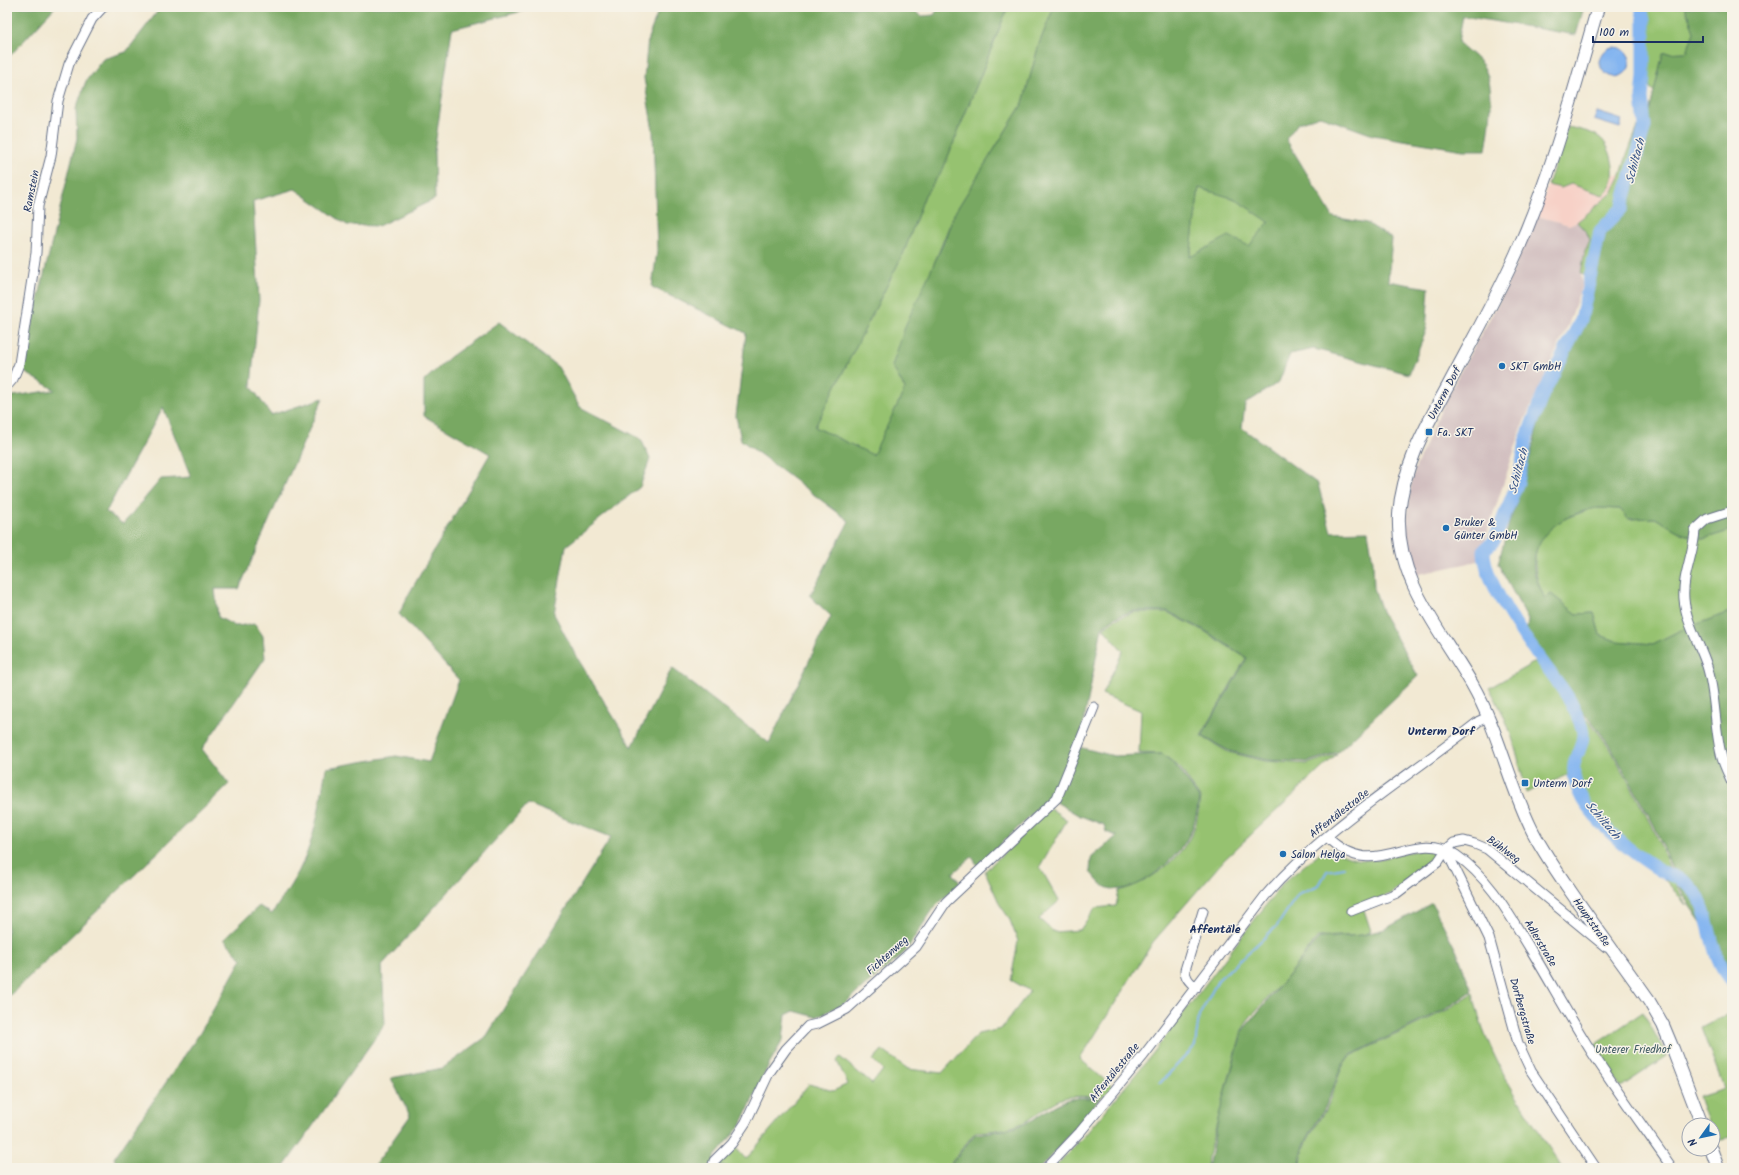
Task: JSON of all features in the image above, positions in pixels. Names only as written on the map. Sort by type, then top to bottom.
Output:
[{"type":"main road","name":"Unterm Dorf","points":[[1488,717],[1472,685],[1433,623],[1407,572],[1400,534],[1399,514],[1402,490],[1421,436],[1498,292],[1517,252],[1551,166],[1598,7]]},
{"type":"main road","name":"Hauptstraße","points":[[1488,717],[1523,810],[1540,846],[1649,1001],[1663,1025],[1699,1117]]},
{"type":"main road","points":[[1713,1157],[1718,1168]]},
{"type":"street","name":"Ramstein","points":[[7,386],[13,379],[19,364],[36,253],[38,206],[51,156],[58,102],[69,64],[92,19],[102,7]]},
{"type":"street","points":[[1732,511],[1707,519],[1695,530],[1694,544],[1685,578],[1684,600],[1690,624],[1707,666],[1721,755],[1732,782]]},
{"type":"street","name":"Fichtenweg","points":[[712,1168],[714,1161],[732,1143],[746,1122],[769,1073],[786,1049],[808,1026],[818,1024],[847,1009],[916,946],[946,902],[1057,798],[1094,707]]},
{"type":"street","name":"Affentälestraße","points":[[1046,1168],[1121,1083],[1196,988],[1265,896],[1286,871],[1327,837],[1479,721],[1488,717]]},
{"type":"street","name":"Adlerstraße","points":[[1327,837],[1338,848],[1360,857],[1374,857],[1402,850],[1436,847],[1455,854],[1477,873],[1510,915],[1592,1051],[1672,1168]]},
{"type":"street","name":"Bühlweg","points":[[1351,911],[1397,893],[1438,862],[1446,850],[1454,843],[1464,841],[1487,849],[1614,953]]},
{"type":"street","name":"Dorfbergstraße","points":[[1446,850],[1489,938],[1518,1043],[1531,1071],[1596,1168]]},
{"type":"street","points":[[1196,988],[1189,982],[1185,974],[1185,970],[1203,911]]},
{"type":"shaded area","points":[[1614,175],[1621,175],[1612,193],[1577,222],[1569,225],[1537,216],[1548,185],[1561,188],[1571,184],[1603,195],[1612,185]]},
{"type":"shaded area","points":[[1537,216],[1569,225],[1577,222],[1587,233],[1590,240],[1585,252],[1581,273],[1582,284],[1569,323],[1524,421],[1478,561],[1415,575],[1406,533],[1410,491],[1415,469],[1432,429],[1460,372],[1502,297]]},
{"type":"green space","points":[[7,7],[55,7],[7,59]]},
{"type":"green space","points":[[161,7],[539,7],[452,29],[434,152],[435,199],[378,226],[347,225],[295,189],[253,201],[259,300],[251,386],[271,415],[323,398],[239,589],[215,589],[218,617],[235,626],[255,624],[263,636],[265,658],[202,749],[229,784],[7,998],[7,397],[55,390],[21,370],[77,138],[76,109],[86,81],[103,59],[126,52]],"holes":[[[163,407],[191,477],[161,479],[123,524],[106,512]]]},
{"type":"green space","points":[[660,7],[908,7],[922,16],[934,15],[939,7],[1008,7],[943,169],[925,195],[904,252],[815,427],[873,455],[905,389],[892,366],[906,324],[943,244],[954,214],[1023,103],[1039,44],[1054,7],[1343,7],[1346,10],[1367,9],[1369,7],[1584,7],[1576,35],[1463,16],[1458,42],[1481,63],[1486,72],[1491,93],[1489,130],[1486,150],[1463,150],[1373,135],[1320,116],[1298,123],[1286,139],[1333,217],[1367,223],[1392,239],[1388,281],[1429,288],[1426,331],[1409,374],[1314,349],[1290,354],[1279,382],[1245,404],[1242,428],[1318,484],[1331,532],[1368,531],[1373,562],[1374,588],[1383,614],[1418,676],[1338,752],[1308,762],[1266,760],[1229,751],[1202,736],[1247,658],[1204,630],[1167,611],[1133,611],[1116,617],[1102,627],[1079,747],[1114,756],[1163,754],[1179,769],[1199,798],[1194,824],[1190,834],[1181,848],[1162,868],[1138,884],[1125,888],[1113,889],[1102,885],[1090,872],[1091,858],[1117,836],[1106,832],[1104,825],[1078,815],[1049,798],[978,866],[972,857],[953,873],[960,883],[934,908],[905,952],[844,1004],[816,1017],[794,1011],[786,1015],[783,1040],[769,1064],[741,1125],[713,1159],[724,1168],[373,1168],[410,1116],[391,1078],[443,1068],[486,1037],[611,837],[528,804],[382,965],[385,1024],[283,1168],[118,1168],[114,1158],[200,1033],[242,959],[224,939],[259,906],[272,914],[299,870],[313,834],[326,768],[396,756],[429,762],[459,680],[399,614],[410,592],[490,454],[424,416],[424,381],[450,357],[499,322],[558,367],[580,407],[641,439],[650,459],[640,487],[566,546],[554,614],[575,654],[632,747],[672,668],[769,743],[831,616],[810,596],[849,521],[741,440],[736,416],[746,333],[652,287],[657,251],[653,131],[644,78],[648,38]],"holes":[[[1199,188],[1235,199],[1269,222],[1249,246],[1229,236],[1190,257]]]},
{"type":"green space","points":[[1008,7],[1054,7],[1039,44],[1023,103],[954,214],[893,366],[905,389],[873,456],[815,427],[904,252],[925,195],[943,169]]},
{"type":"green space","points":[[1645,7],[1685,7],[1694,32],[1687,52],[1663,53],[1654,92],[1649,86],[1647,39],[1649,20]]},
{"type":"green space","points":[[1685,7],[1732,7],[1732,530],[1703,539],[1683,534],[1655,518],[1628,519],[1620,509],[1595,508],[1572,515],[1554,526],[1547,533],[1536,550],[1534,571],[1545,599],[1551,594],[1577,614],[1594,613],[1600,635],[1616,641],[1653,644],[1679,631],[1732,611],[1732,973],[1712,938],[1689,905],[1679,886],[1654,825],[1611,747],[1593,723],[1560,691],[1535,658],[1526,635],[1528,620],[1498,564],[1509,523],[1523,484],[1545,397],[1581,323],[1592,281],[1597,251],[1603,233],[1621,213],[1633,182],[1663,53],[1687,52],[1694,32]]},
{"type":"green space","points":[[1567,127],[1592,133],[1599,137],[1607,146],[1612,158],[1613,178],[1612,183],[1603,195],[1571,184],[1561,188],[1548,185]]},
{"type":"green space","points":[[1638,127],[1645,132],[1626,204],[1612,224],[1602,233],[1597,251],[1592,281],[1581,273],[1585,251],[1590,240],[1587,233],[1577,222],[1612,193],[1621,175]]},
{"type":"green space","points":[[1199,187],[1235,199],[1270,222],[1249,246],[1190,257]]},
{"type":"green space","points":[[1593,508],[1620,509],[1629,519],[1655,518],[1683,534],[1703,539],[1732,530],[1732,611],[1679,631],[1653,644],[1616,641],[1600,635],[1594,613],[1577,614],[1551,594],[1545,599],[1540,587],[1535,565],[1535,554],[1538,544],[1552,527],[1564,519]]},
{"type":"green space","points":[[1134,612],[1167,612],[1204,631],[1246,658],[1201,736],[1228,752],[1265,761],[1307,764],[1337,754],[1224,860],[1153,942],[1080,1059],[1113,1087],[1102,1097],[1083,1096],[1064,1098],[1049,1105],[1027,1121],[1015,1126],[975,1132],[947,1168],[726,1168],[718,1162],[732,1144],[746,1159],[809,1084],[833,1091],[848,1084],[837,1061],[840,1057],[872,1084],[883,1070],[873,1060],[882,1050],[908,1069],[942,1073],[978,1034],[1001,1029],[1030,991],[1011,980],[1018,941],[1009,918],[1000,905],[985,871],[1050,808],[1067,820],[1040,867],[1059,901],[1039,919],[1054,932],[1080,930],[1095,908],[1116,906],[1119,891],[1144,881],[1176,857],[1191,835],[1196,823],[1200,798],[1181,769],[1163,754],[1139,753],[1141,711],[1102,694],[1123,651],[1103,628],[1116,619]]},
{"type":"green space","points":[[1535,662],[1559,692],[1591,723],[1610,748],[1652,825],[1686,905],[1662,877],[1621,840],[1597,814],[1587,800],[1580,786],[1577,771],[1526,793],[1520,764],[1508,726],[1497,701],[1489,688]]},
{"type":"green space","points":[[1332,849],[1354,859],[1364,860],[1373,860],[1418,850],[1437,850],[1438,857],[1390,894],[1362,904],[1371,931],[1363,935],[1318,937],[1285,979],[1251,1016],[1242,1030],[1208,1156],[1207,1168],[1054,1168],[1086,1134],[1150,1057],[1282,884],[1323,850]]},
{"type":"green space","points":[[1432,903],[1457,952],[1472,991],[1446,1009],[1349,1056],[1339,1072],[1324,1109],[1306,1141],[1300,1168],[1208,1168],[1219,1115],[1243,1030],[1319,938],[1363,935],[1385,929]]},
{"type":"green space","points":[[1473,993],[1487,1040],[1509,1084],[1562,1168],[1301,1168],[1307,1142],[1329,1103],[1340,1073],[1349,1057],[1447,1010]]},
{"type":"green space","name":"Unterer Friedhof","points":[[1643,1012],[1667,1056],[1621,1087],[1593,1046]]},
{"type":"green space","points":[[1732,1012],[1732,1137],[1721,1139],[1721,1117],[1706,1117],[1699,1097],[1724,1089],[1701,1028]]},
{"type":"green space","points":[[1077,1098],[1100,1098],[1077,1127],[1040,1168],[948,1168],[975,1134],[1024,1124],[1061,1102]]},
{"type":"water","points":[[1615,47],[1626,51],[1630,62],[1626,73],[1615,77],[1604,73],[1600,62],[1604,51]]},
{"type":"water","points":[[1597,112],[1622,120],[1620,128],[1594,120]]},
{"type":"waterway","name":"Schiltach","points":[[1641,7],[1644,20],[1644,76],[1642,98],[1645,126],[1622,208],[1600,231],[1581,320],[1543,394],[1527,437],[1518,482],[1494,541],[1484,550],[1486,564],[1499,596],[1519,630],[1566,695],[1583,730],[1581,747],[1574,765],[1575,782],[1582,799],[1603,825],[1629,849],[1663,872],[1682,880],[1694,890],[1705,913],[1714,949],[1724,972],[1732,982]]},
{"type":"waterway","points":[[1160,1083],[1195,1046],[1199,1016],[1218,980],[1277,926],[1298,894],[1319,885],[1327,871],[1344,868]]},
{"type":"place","name":"SKT GmbH","points":[[1502,366]]},
{"type":"place","name":"Fa. SKT","points":[[1429,432]]},
{"type":"place","name":"Bruker & Günter GmbH","points":[[1446,528]]},
{"type":"place","name":"Unterm Dorf","points":[[1525,783]]},
{"type":"place","name":"Salon Helga","points":[[1283,854]]},
{"type":"district","name":"Unterm Dorf","points":[[1441,731]]},
{"type":"district","name":"Affentäle","points":[[1215,929]]}]
